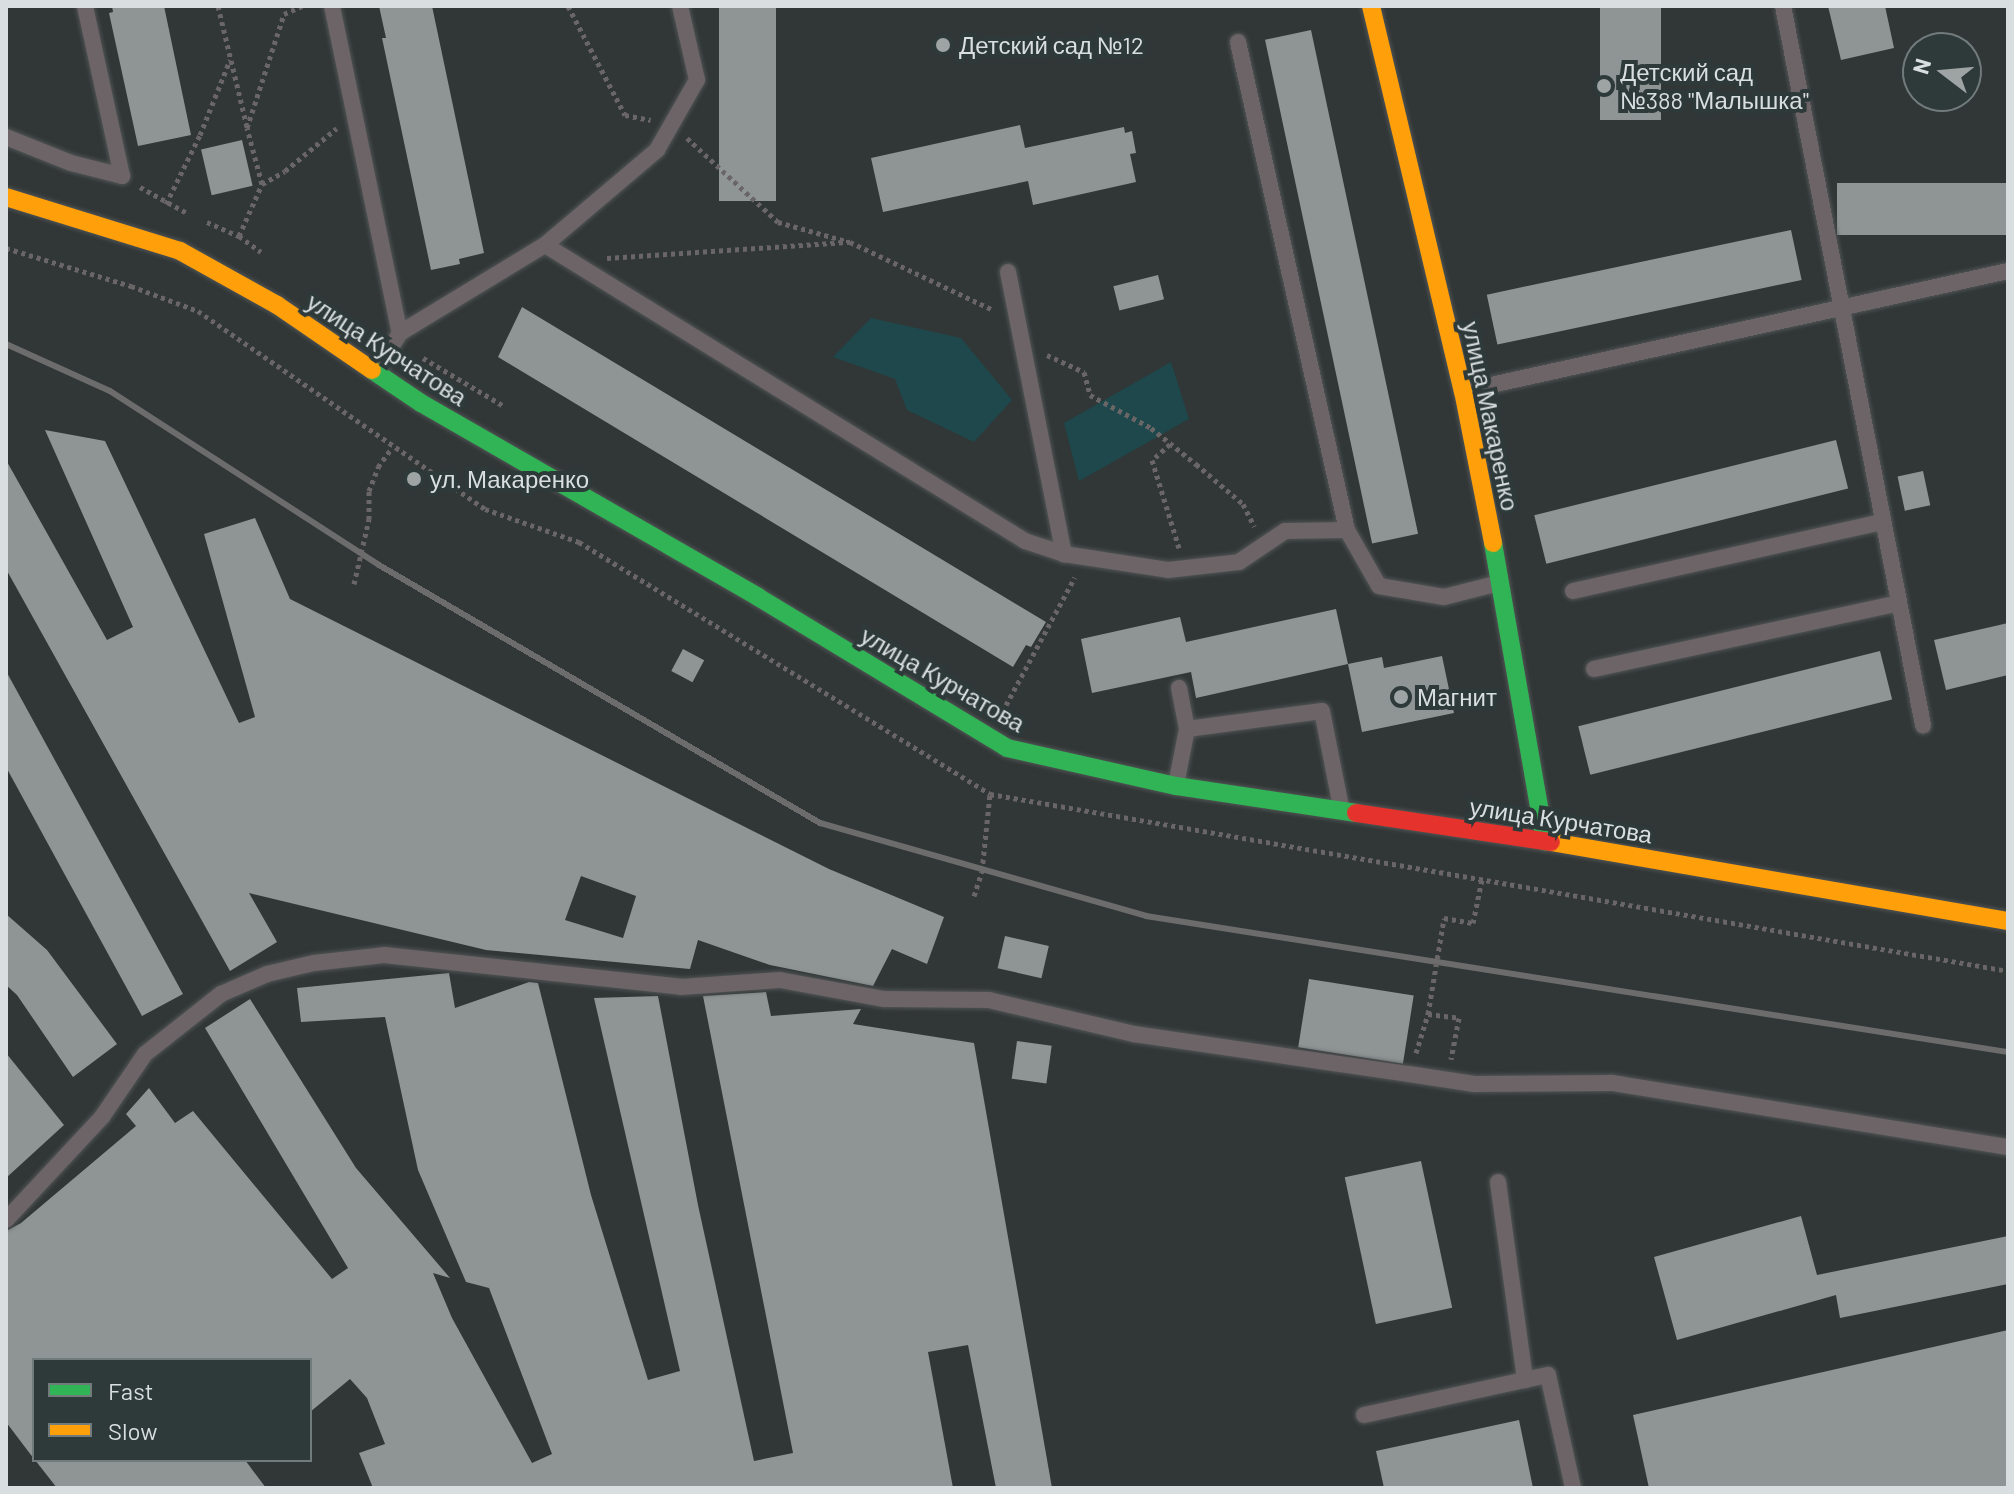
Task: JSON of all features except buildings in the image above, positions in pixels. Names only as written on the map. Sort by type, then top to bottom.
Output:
[{"type":"main road","name":"улица Макаренко","points":[[1371,6],[1463,391],[1501,583],[1545,841]]},
{"type":"main road","name":"улица Курчатова","points":[[6,197],[180,251],[277,305],[421,403],[758,597],[1007,748],[1176,786],[1545,841],[2008,921]]},
{"type":"lane","points":[[6,137],[71,163],[122,176],[85,6]]},
{"type":"lane","points":[[332,6],[400,333]]},
{"type":"lane","points":[[375,373],[400,333],[545,245],[657,150],[697,80],[680,6]]},
{"type":"lane","points":[[1783,6],[1923,725]]},
{"type":"lane","points":[[1238,42],[1347,530],[1379,586],[1444,597],[1501,583]]},
{"type":"lane","points":[[545,245],[1019,539],[1064,554],[1168,570],[1239,562],[1285,531],[1347,530]]},
{"type":"lane","points":[[1463,391],[2008,271]]},
{"type":"lane","points":[[1008,272],[1064,554]]},
{"type":"lane","points":[[1573,591],[1882,522]]},
{"type":"lane","points":[[1594,669],[1898,603]]},
{"type":"lane","points":[[1176,786],[1187,729],[1179,688]]},
{"type":"lane","points":[[1187,729],[1322,711],[1341,809]]},
{"type":"lane","points":[[6,1220],[102,1117],[145,1054],[221,994],[267,974],[384,955],[681,987],[780,980],[884,999],[989,1000],[1134,1034],[1474,1084],[1612,1083],[2008,1147]]},
{"type":"lane","points":[[1498,1182],[1525,1380]]},
{"type":"lane","points":[[1364,1415],[1548,1375],[1573,1488]]},
{"type":"path","points":[[218,6],[262,184]]},
{"type":"path","points":[[247,128],[284,14],[302,6]]},
{"type":"path","points":[[568,6],[625,115],[671,124],[778,222],[850,242],[1017,319]]},
{"type":"path","points":[[166,204],[200,135],[230,60]]},
{"type":"path","points":[[239,236],[262,184],[285,171],[354,114]]},
{"type":"path","points":[[571,261],[850,242]]},
{"type":"path","points":[[6,248],[198,311],[392,448],[378,467],[369,491],[369,519],[354,584]]},
{"type":"path","points":[[1021,342],[1084,372],[1090,395],[1151,428],[1243,504],[1264,545]]},
{"type":"path","points":[[1170,444],[1152,460],[1186,568]]},
{"type":"path","points":[[1004,709],[1069,592],[1082,557]]},
{"type":"path","points":[[974,896],[982,871],[990,794]]},
{"type":"path","points":[[1409,1074],[1428,1014],[1444,918],[1473,923],[1482,879]]},
{"type":"path","points":[[1428,1014],[1459,1018],[1447,1080]]},
{"type":"shaded area","points":[[871,318],[961,338],[1012,400],[974,442],[907,410],[895,379],[833,357]]},
{"type":"shaded area","points":[[1171,362],[1189,419],[1079,481],[1064,423]]},
{"type":"railway","points":[[6,344],[110,391],[379,565],[820,823],[1146,916],[2008,1052]]},
{"type":"traffic: fast","points":[[372,370],[421,403],[758,597],[1007,748],[1176,786],[1356,813]]},
{"type":"traffic: fast","points":[[1493,543],[1545,841]]},
{"type":"traffic: slow","points":[[1371,6],[1463,391],[1493,543]]},
{"type":"traffic: slow","points":[[6,197],[180,251],[277,305],[372,370]]},
{"type":"traffic: slow","points":[[1551,842],[2008,921]]},
{"type":"traffic: jam","points":[[1356,813],[1551,842]]},
{"type":"place","name":"Детский сад №12","points":[[943,45]]},
{"type":"place","name":"Детский сад №388 \"Малышка\"","points":[[1604,86]]},
{"type":"place","name":"ул. Макаренко","points":[[414,479]]},
{"type":"place","name":"Магнит","points":[[1401,697]]}]
